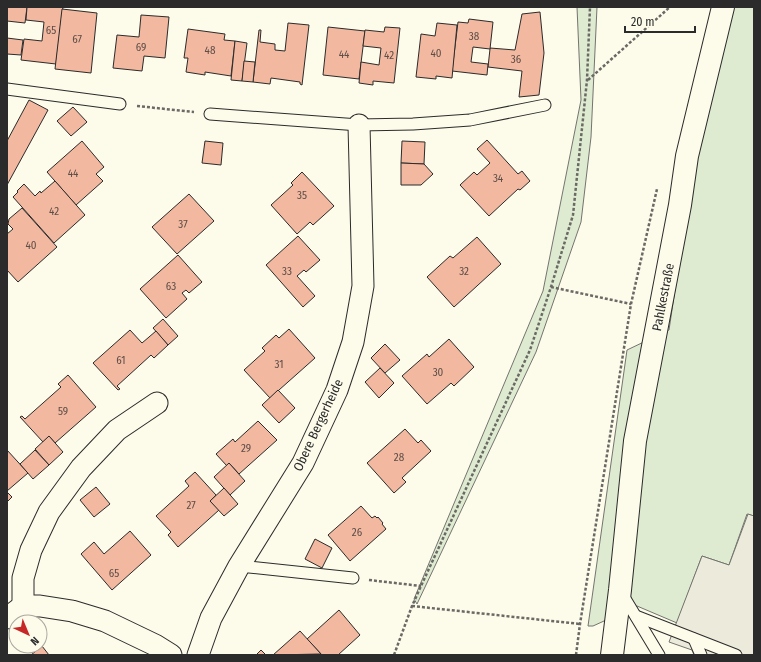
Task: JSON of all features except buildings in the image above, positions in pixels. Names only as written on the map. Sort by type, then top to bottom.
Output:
[{"type":"street","name":"Pahlkestraße","points":[[612,655],[635,441],[676,226],[687,156],[723,7]]},
{"type":"street","name":"Obere Bergerheide","points":[[198,655],[211,618],[239,566],[302,463],[337,390],[353,342],[363,286],[359,125]]},
{"type":"street","points":[[157,403],[117,430],[81,468],[49,512],[31,550],[15,612],[40,606],[72,611],[105,621],[155,645],[171,655]]},
{"type":"lane","points":[[7,89],[120,104]]},
{"type":"lane","points":[[210,114],[359,125],[413,124],[470,120],[544,105]]},
{"type":"lane","points":[[239,566],[353,578]]},
{"type":"lane","points":[[620,590],[659,655]]},
{"type":"lane","points":[[636,616],[736,655]]},
{"type":"lane","points":[[694,639],[701,655]]},
{"type":"path","points":[[394,655],[412,606],[530,350],[551,287],[572,215],[587,80],[590,7]]},
{"type":"path","points":[[587,80],[670,7]]},
{"type":"path","points":[[120,104],[210,114]]},
{"type":"path","points":[[551,287],[631,304],[576,655]]},
{"type":"path","points":[[353,578],[421,586]]},
{"type":"path","points":[[412,606],[580,624]]},
{"type":"green space","points":[[577,7],[597,7],[591,137],[581,222],[536,352],[417,604],[414,599],[543,291],[581,100]]},
{"type":"green space","points":[[733,7],[754,7],[754,516],[747,514],[729,565],[702,556],[677,623],[637,606],[593,626],[588,626],[627,350],[669,330],[692,175]]},
{"type":"shaded area","points":[[748,514],[754,516],[754,655],[694,655],[692,650],[669,642],[702,556],[729,565]]}]
